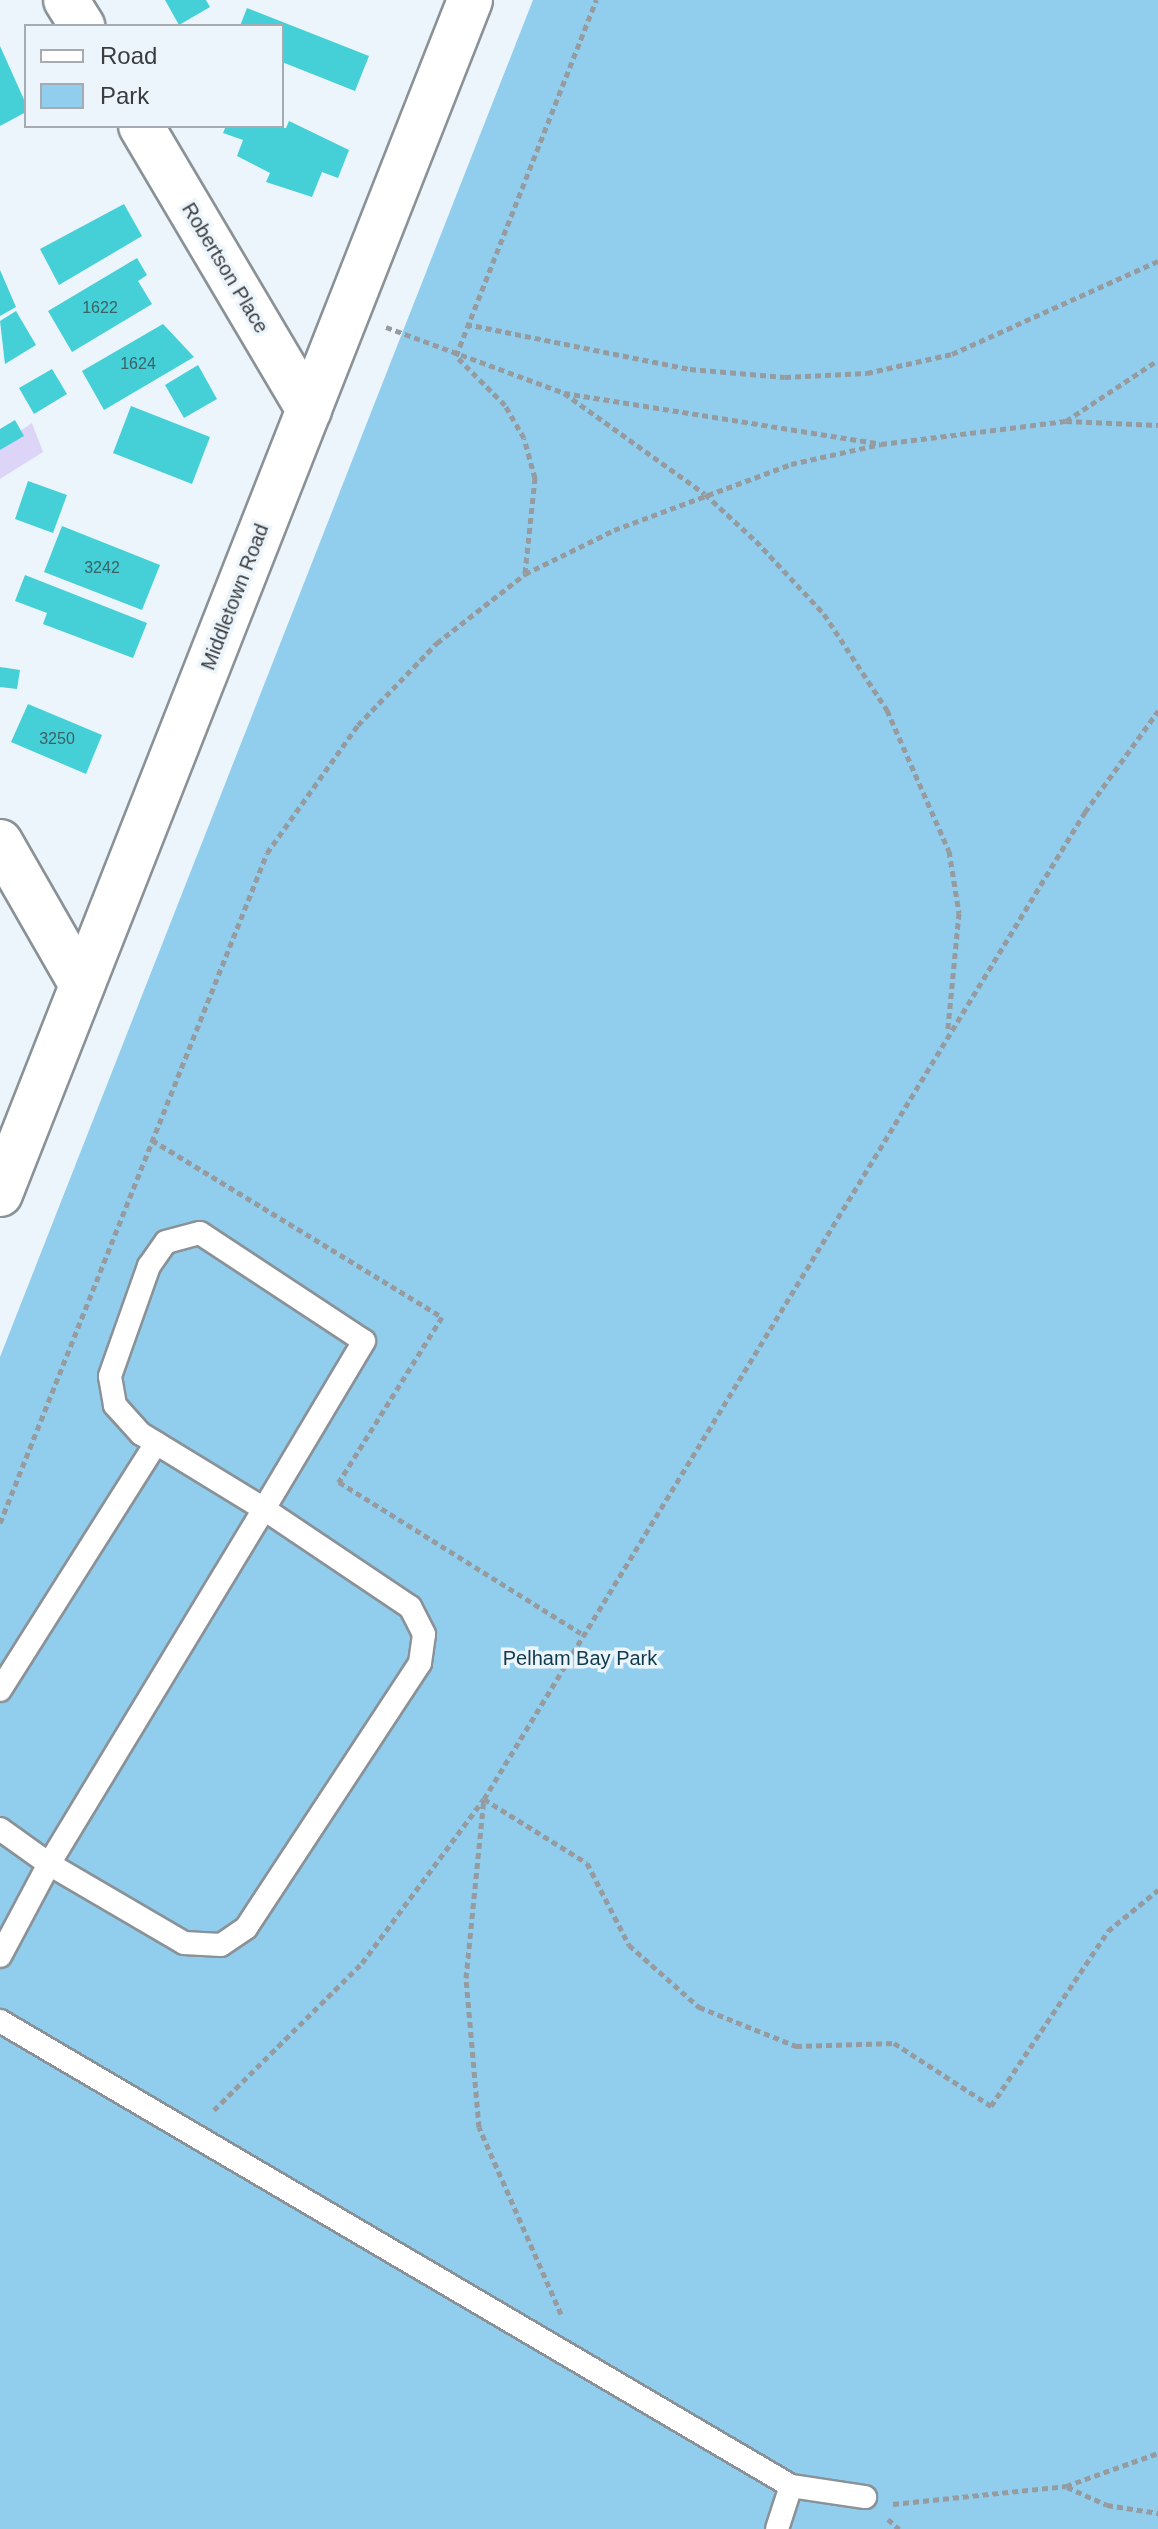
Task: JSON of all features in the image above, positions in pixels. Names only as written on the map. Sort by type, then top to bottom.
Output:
[{"type":"street","points":[[66,0],[81,24]]},
{"type":"street","name":"Middletown Road","points":[[0,1194],[470,0]]},
{"type":"street","name":"Robertson Place","points":[[142,128],[309,410]]},
{"type":"street","points":[[0,842],[82,985]]},
{"type":"lane","points":[[0,1829],[49,1864],[184,1943],[221,1945],[246,1928],[420,1663],[424,1634],[410,1607],[264,1509],[156,1443],[115,1405],[110,1376],[149,1266],[166,1242],[200,1233],[364,1341],[264,1509],[49,1864],[0,1956]]},
{"type":"lane","points":[[0,1690],[156,1443]]},
{"type":"lane","points":[[0,2021],[791,2486],[865,2497]]},
{"type":"lane","points":[[777,2529],[791,2486]]},
{"type":"path","points":[[456,356],[466,324],[596,0]]},
{"type":"path","points":[[466,324],[690,369],[785,377],[867,373],[952,354],[1158,261]]},
{"type":"path","points":[[347,311],[456,356],[564,393],[881,444]]},
{"type":"path","points":[[456,356],[505,405],[524,438],[535,478],[525,574]]},
{"type":"path","points":[[1066,421],[1158,360]]},
{"type":"path","points":[[564,393],[705,494],[824,614],[887,710],[928,792],[959,913],[947,1035]]},
{"type":"path","points":[[0,1523],[267,853],[358,725],[437,643],[525,574],[705,494],[881,444],[1066,421],[1158,425]]},
{"type":"path","points":[[190,2132],[362,1963],[484,1799],[1085,812],[1158,711]]},
{"type":"path","points":[[484,1799],[587,1863],[629,1945],[699,2007],[796,2046],[894,2043],[991,2106],[1108,1931],[1158,1890]]},
{"type":"path","points":[[484,1799],[466,1978],[479,2127],[521,2236],[594,2370]]},
{"type":"path","points":[[865,2497],[898,2505],[1066,2486],[1158,2453]]},
{"type":"path","points":[[1066,2486],[1107,2505],[1158,2513]]},
{"type":"green space","name":"Pelham Bay Park","points":[[533,0],[1158,0],[1158,2529],[0,2529],[0,1357]]},
{"type":"shaded area","points":[[32,423],[43,452],[0,479],[0,445]]},
{"type":"building","points":[[165,0],[206,0],[210,7],[178,24]]},
{"type":"building","points":[[247,8],[369,56],[355,91],[284,63],[284,24],[241,24]]},
{"type":"building","points":[[0,46],[24,100],[24,113],[0,126]]},
{"type":"building","points":[[289,121],[349,150],[338,178],[322,172],[312,197],[266,182],[270,173],[237,156],[243,140],[223,133],[225,128],[286,128]]},
{"type":"building","points":[[124,204],[142,236],[59,285],[40,249]]},
{"type":"building","points":[[137,258],[147,275],[138,281],[152,304],[72,352],[48,311]]},
{"type":"building","points":[[0,270],[16,307],[0,316]]},
{"type":"building","points":[[16,311],[36,345],[5,364],[0,321]]},
{"type":"building","points":[[163,324],[194,357],[104,410],[82,371]]},
{"type":"building","points":[[198,365],[217,399],[184,418],[165,385]]},
{"type":"building","points":[[52,369],[67,394],[34,414],[19,388]]},
{"type":"building","points":[[131,406],[210,437],[192,484],[113,453]]},
{"type":"building","points":[[15,420],[24,436],[0,450],[0,429]]},
{"type":"building","points":[[28,481],[67,495],[53,533],[15,519]]},
{"type":"building","points":[[62,526],[160,565],[142,610],[44,572]]},
{"type":"building","points":[[25,575],[147,623],[133,658],[43,624],[47,613],[15,601]]},
{"type":"building","points":[[0,667],[20,670],[17,689],[0,687]]},
{"type":"building","points":[[28,704],[102,735],[86,774],[11,742]]}]
